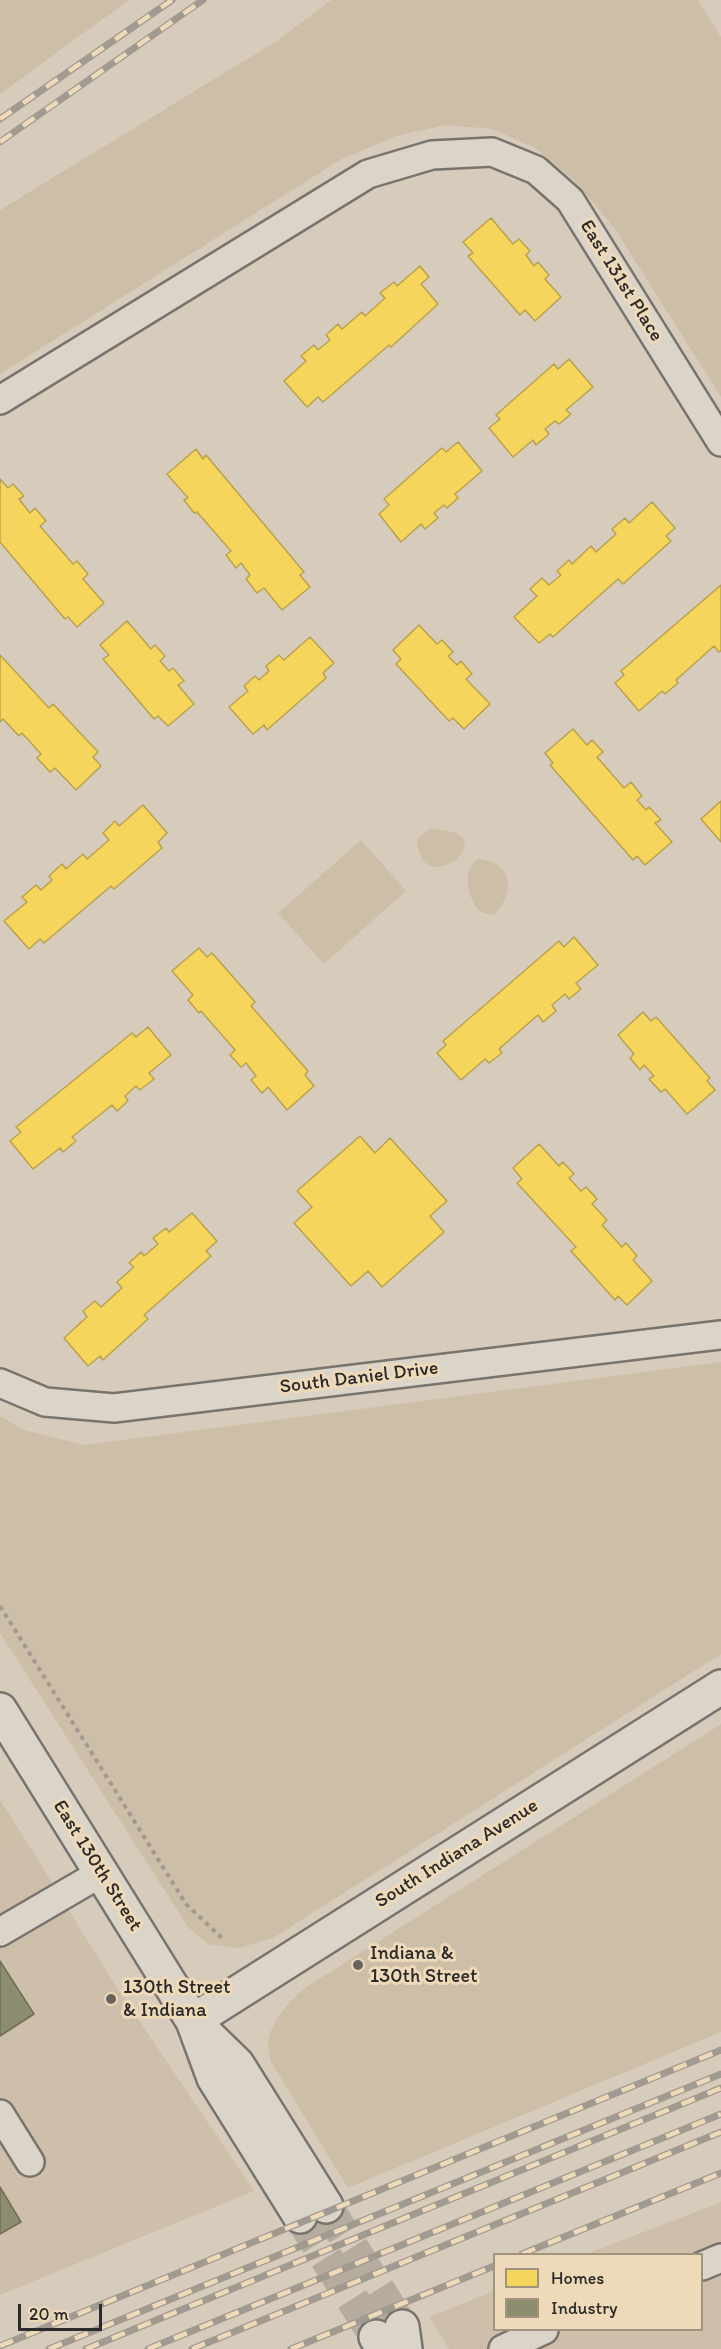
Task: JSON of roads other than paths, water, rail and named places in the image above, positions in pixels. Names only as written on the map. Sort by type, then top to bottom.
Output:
[{"type":"main road","name":"South Indiana Avenue","points":[[193,2021],[721,1687]]},
{"type":"main road","name":"East 130th Street","points":[[0,1710],[193,2021],[237,2064],[313,2211]]},
{"type":"street","name":"East 131st Place","points":[[0,400],[368,174],[432,154],[492,152],[536,170],[570,200],[721,442]]},
{"type":"street","name":"South Daniel Drive","points":[[0,1383],[45,1402],[114,1408],[721,1335]]},
{"type":"street","points":[[0,1932],[101,1873]]},
{"type":"street","points":[[0,2114],[30,2162]]},
{"type":"street","points":[[703,2266],[721,2258]]},
{"type":"street","points":[[502,2349],[542,2331]]},
{"type":"tunnel","points":[[326,2206],[402,2327]]},
{"type":"tunnel","points":[[300,2216],[376,2337]]},
{"type":"railway","points":[[0,119],[172,0]]},
{"type":"railway","points":[[0,142],[203,0]]},
{"type":"railway","points":[[0,2346],[721,2050]]},
{"type":"railway","points":[[49,2349],[721,2074]]},
{"type":"railway","points":[[86,2349],[721,2088]]},
{"type":"railway","points":[[148,2349],[721,2114]]},
{"type":"railway","points":[[192,2349],[721,2132]]},
{"type":"railway","points":[[524,2253],[721,2173]]},
{"type":"railway","points":[[291,2349],[493,2266]]},
{"type":"place","name":"Indiana & 130th Street","points":[[358,1965]]},
{"type":"place","name":"130th Street & Indiana","points":[[111,1999]]}]
